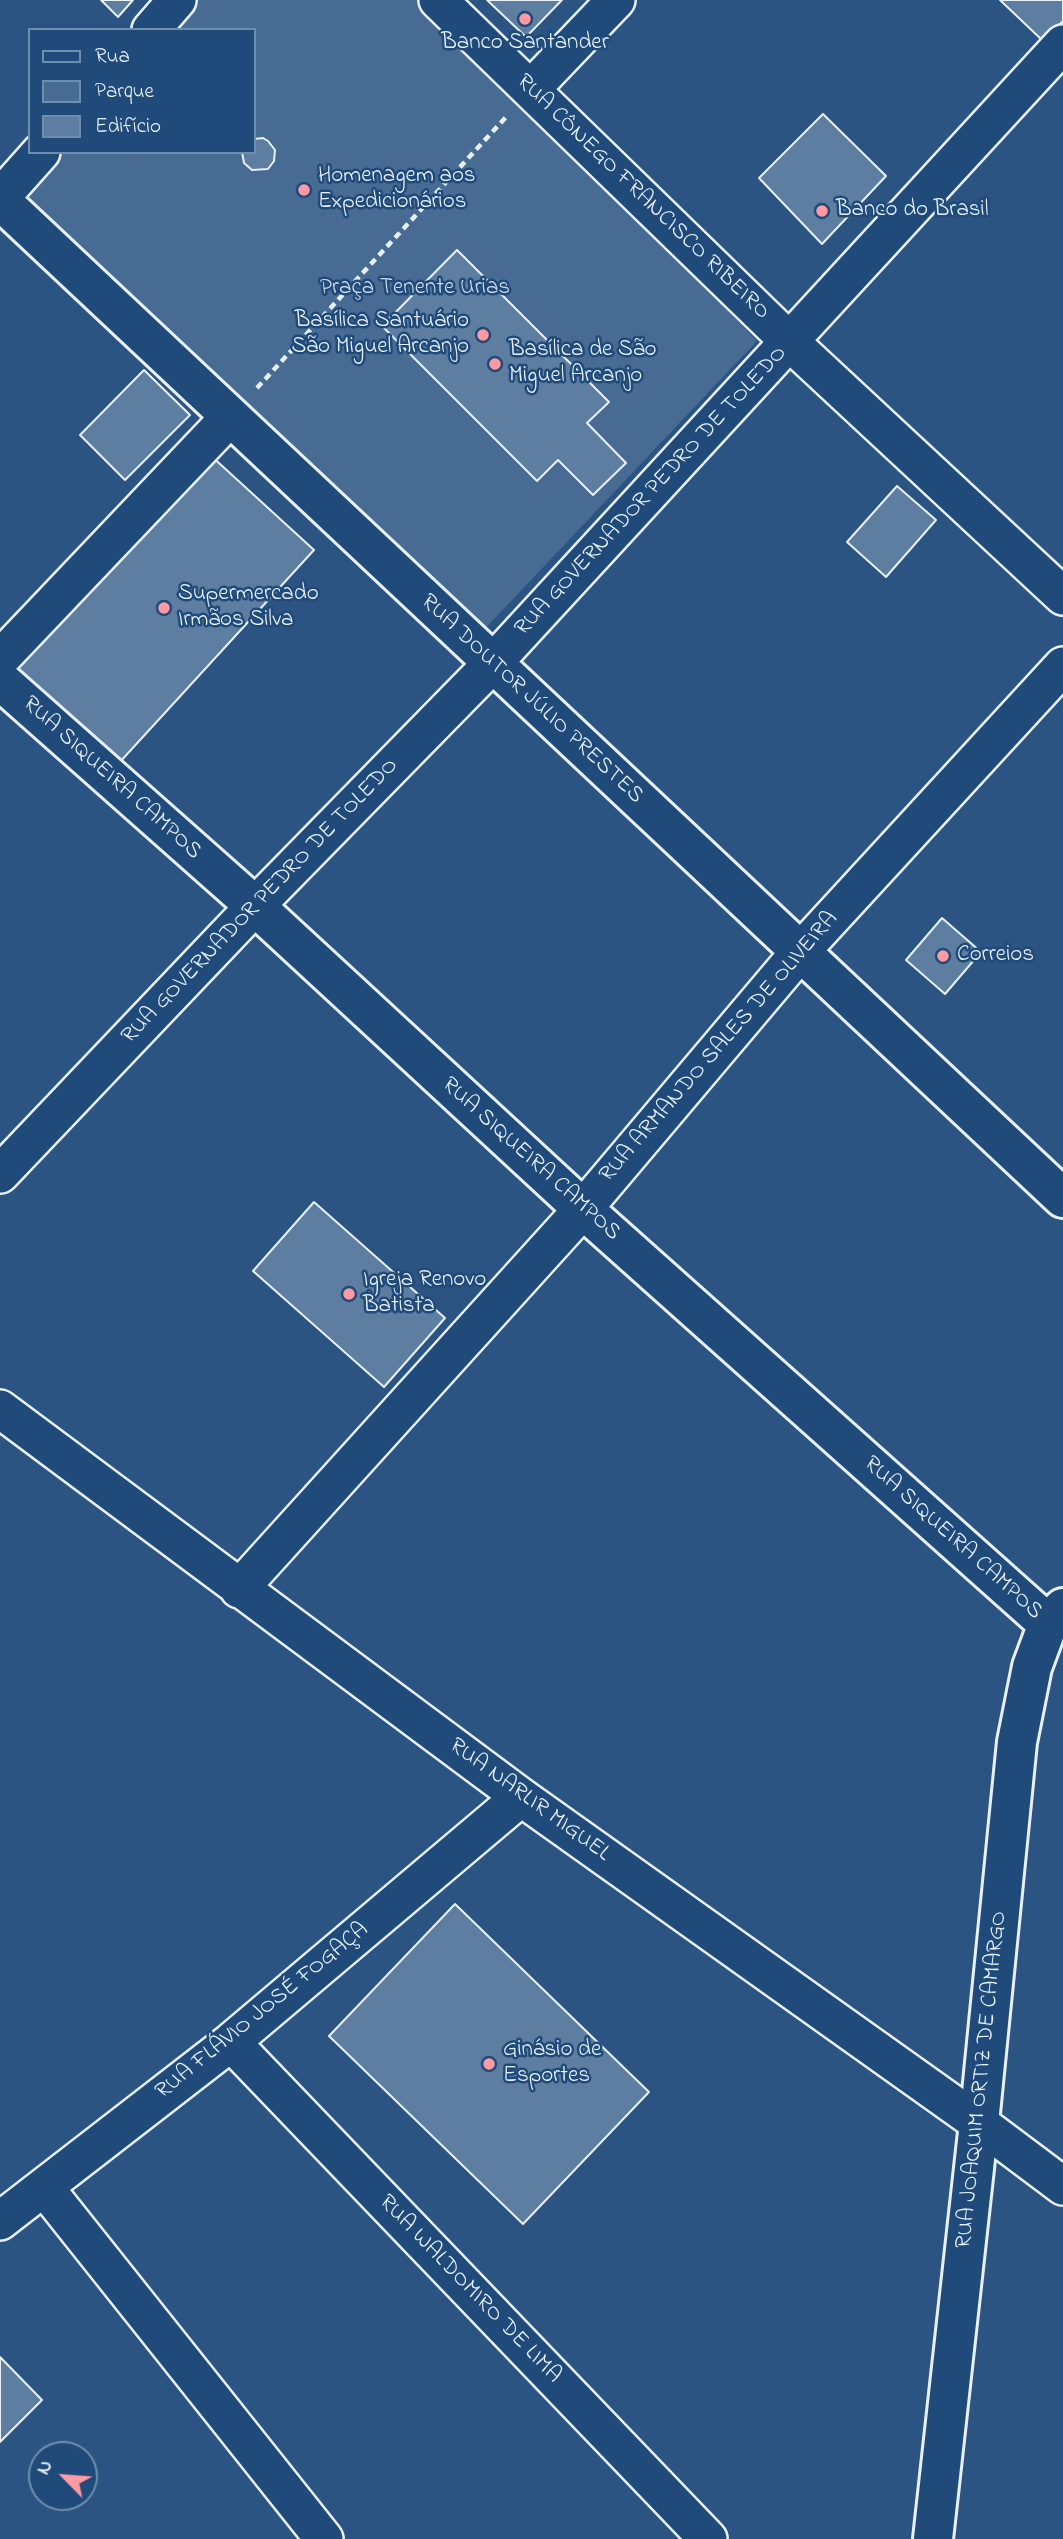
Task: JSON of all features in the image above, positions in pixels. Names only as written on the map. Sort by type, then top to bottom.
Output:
[{"type":"main road","name":"RUA DOUTOR JÚLIO PRESTES","points":[[0,199],[1063,1198]]},
{"type":"main road","name":"RUA SIQUEIRA CAMPOS","points":[[0,680],[255,906],[583,1209],[1058,1623]]},
{"type":"main road","name":"RUA JOAQUIM ORTIZ DE CAMARGO","points":[[933,2539],[979,2123],[1017,1742],[1032,1667],[1058,1623]]},
{"type":"street","points":[[153,28],[177,0]]},
{"type":"street","name":"RUA CÔNEGO FRANCISCO RIBEIRO","points":[[438,0],[790,342],[1063,596]]},
{"type":"street","points":[[531,89],[616,0]]},
{"type":"street","name":"RUA GOVERNADOR PEDRO DE TOLEDO","points":[[0,1174],[255,906],[492,664],[1063,44]]},
{"type":"street","points":[[0,199],[39,154]]},
{"type":"street","points":[[0,659],[230,417]]},
{"type":"street","name":"RUA ARMANDO SALES DE OLIVEIRA","points":[[239,1589],[583,1209],[800,952],[1063,666]]},
{"type":"street","name":"RUA NARLIR MIGUEL","points":[[0,1409],[521,1797],[979,2123],[1063,2186]]},
{"type":"street","name":"RUA FLÁVIO JOSÉ FOGAÇA","points":[[0,2221],[231,2042],[521,1797]]},
{"type":"street","name":"RUA WALDOMIRO DE LIMA","points":[[231,2042],[708,2539]]},
{"type":"street","points":[[44,2187],[324,2539]]},
{"type":"path","points":[[230,417],[531,89]]},
{"type":"green space","name":"Praça Tenente Urias","points":[[180,0],[427,0],[757,341],[480,634],[6,198],[45,154],[256,154],[256,28],[156,28]]},
{"type":"building","points":[[101,0],[133,0],[118,17]]},
{"type":"building","name":"Banco Santander","points":[[487,0],[562,0],[526,37]]},
{"type":"building","points":[[1000,0],[1063,0],[1063,21],[1043,41]]},
{"type":"building","name":"Banco do Brasil","points":[[823,114],[886,176],[822,244],[759,178]]},
{"type":"building","points":[[263,138],[275,150],[274,161],[268,169],[252,170],[244,163],[242,154],[256,154],[256,139]]},
{"type":"building","name":"Basílica de São Miguel Arcanjo","points":[[457,250],[609,402],[587,423],[626,463],[593,495],[558,460],[537,481],[382,326]]},
{"type":"building","points":[[144,370],[190,415],[125,480],[80,435]]},
{"type":"building","name":"Supermercado Irmãos Silva","points":[[208,453],[314,550],[119,763],[14,665]]},
{"type":"building","points":[[897,486],[936,520],[886,577],[847,542]]},
{"type":"building","name":"Correios","points":[[942,918],[981,952],[945,994],[906,960]]},
{"type":"building","name":"Igreja Renovo Batista","points":[[314,1202],[445,1318],[384,1387],[253,1271]]},
{"type":"building","name":"Ginásio de Esportes","points":[[455,1904],[649,2092],[523,2224],[329,2036]]},
{"type":"building","points":[[0,2357],[42,2400],[0,2442]]},
{"type":"place","name":"Banco Santander","points":[[525,19]]},
{"type":"place","name":"Homenagem aos Expedicionários","points":[[304,190]]},
{"type":"place","name":"Banco do Brasil","points":[[822,211]]},
{"type":"place","name":"Basílica Santuário São Miguel Arcanjo","points":[[483,335]]},
{"type":"place","name":"Basílica de São Miguel Arcanjo","points":[[495,364]]},
{"type":"place","name":"Supermercado Irmãos Silva","points":[[164,608]]},
{"type":"place","name":"Correios","points":[[943,956]]},
{"type":"place","name":"Igreja Renovo Batista","points":[[349,1294]]},
{"type":"place","name":"Ginásio de Esportes","points":[[489,2064]]}]
